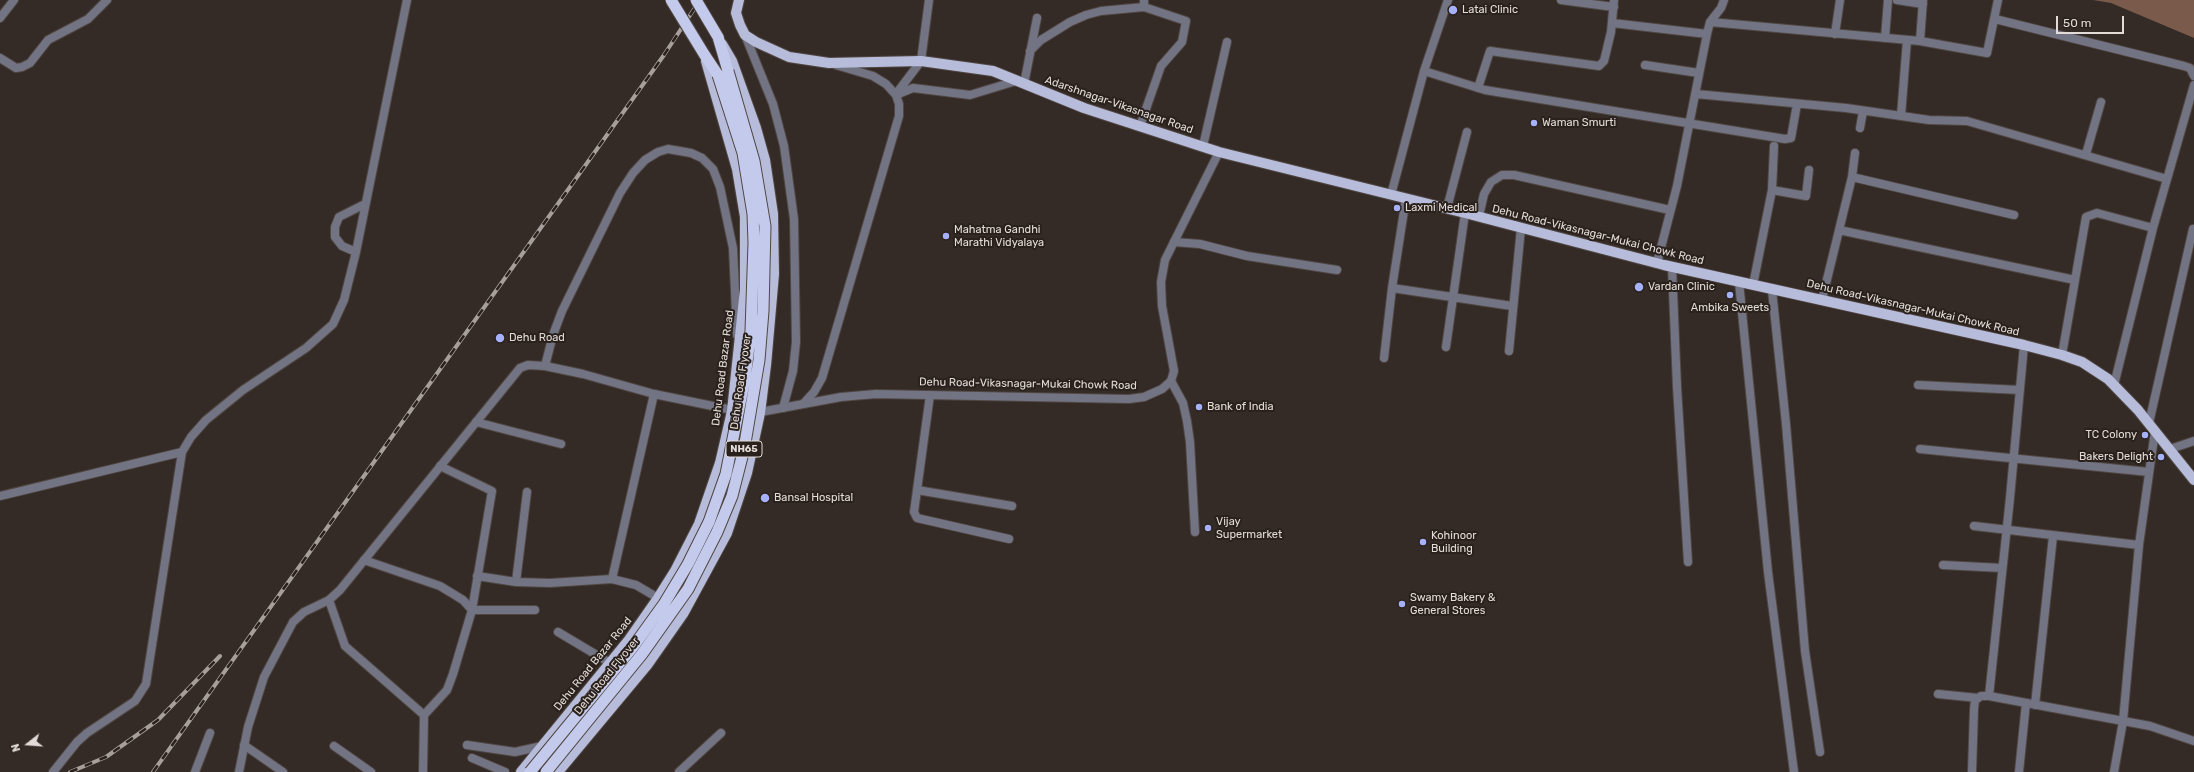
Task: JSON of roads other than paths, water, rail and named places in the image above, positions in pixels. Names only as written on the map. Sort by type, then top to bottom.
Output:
[{"type":"highway","name":"Dehu Road Flyover","points":[[546,772],[642,654],[688,589],[718,532],[732,496],[742,456],[759,360],[763,311],[765,226],[754,161],[723,73],[704,54],[671,0]]},
{"type":"highway","name":"NH65","points":[[696,0],[718,37]]},
{"type":"highway","name":"Dehu Road Flyover","points":[[530,772],[633,647],[664,604],[688,564],[709,522],[726,474],[745,378],[751,331],[754,243],[753,214],[743,153],[723,73],[718,37]]},
{"type":"main road","points":[[739,0],[736,13],[740,26],[745,35]]},
{"type":"main road","name":"Adarshnagar-Vikasnagar Road","points":[[745,35],[761,45],[788,57],[830,62],[921,61],[994,71],[1084,108],[1219,152]]},
{"type":"main road","points":[[558,772],[648,664],[683,614],[705,575],[727,533],[738,503],[760,413],[774,274],[773,214],[765,160],[756,128],[732,61],[718,37]]},
{"type":"main road","name":"Dehu Road Bazar Road","points":[[521,772],[610,663],[658,598],[686,549],[708,501],[720,463],[732,411],[745,289],[744,218],[737,169],[722,110],[704,54]]},
{"type":"main road","name":"Dehu Road-Vikasnagar-Mukai Chowk Road","points":[[1219,152],[1479,216],[1672,267],[2024,345],[2062,355],[2095,369],[2114,385],[2152,427],[2194,480]]},
{"type":"street","points":[[0,18],[14,0]]},
{"type":"street","points":[[0,58],[16,68],[30,63],[48,40],[88,19],[107,0]]},
{"type":"street","points":[[53,772],[77,742],[87,733],[135,701],[146,684],[182,452],[191,437],[206,420],[243,390],[306,348],[333,324],[344,300],[356,252],[407,0]]},
{"type":"street","points":[[896,94],[921,61],[929,0]]},
{"type":"street","points":[[1391,195],[1424,71],[1448,0]]},
{"type":"street","points":[[1478,88],[1490,50],[1600,66],[1604,61],[1612,23],[1614,4],[1561,0]]},
{"type":"street","points":[[1656,263],[1677,186],[1710,22],[1721,8],[1724,0]]},
{"type":"street","points":[[1835,34],[1840,0]]},
{"type":"street","points":[[1885,38],[1888,0]]},
{"type":"street","points":[[1897,0],[1923,2],[1920,41]]},
{"type":"street","points":[[1710,22],[1920,41],[1987,53],[1998,0]]},
{"type":"street","points":[[1030,52],[1041,40],[1070,22],[1086,15],[1101,11],[1144,3],[1186,21],[1182,42],[1161,66],[1140,126]]},
{"type":"street","points":[[896,94],[913,88],[970,95],[1020,82],[1030,52],[1037,18]]},
{"type":"street","points":[[1995,19],[2184,66],[2190,68],[2194,76]]},
{"type":"street","points":[[1612,23],[1707,34]]},
{"type":"street","points":[[745,35],[773,104],[784,146],[794,219],[796,342],[793,371],[783,408]]},
{"type":"street","points":[[1901,116],[1907,40]]},
{"type":"street","points":[[1203,146],[1227,42]]},
{"type":"street","points":[[804,403],[814,392],[822,378],[897,128],[899,104],[896,94],[886,84],[873,76],[830,62]]},
{"type":"street","points":[[1645,65],[1699,73]]},
{"type":"street","points":[[1424,71],[1478,88],[1788,139],[1792,134],[1798,104]]},
{"type":"street","points":[[2114,385],[2153,228],[2194,86]]},
{"type":"street","points":[[1696,94],[1863,111],[1938,121],[1967,121],[2086,154],[2167,179]]},
{"type":"street","points":[[2086,154],[2100,102]]},
{"type":"street","points":[[1860,128],[1863,111]]},
{"type":"street","points":[[1447,208],[1467,132]]},
{"type":"street","points":[[1753,285],[1772,190],[1774,146]]},
{"type":"street","points":[[545,366],[552,335],[562,311],[620,193],[633,173],[645,160],[658,152],[668,149],[691,152],[702,158],[713,168],[720,187],[726,208],[733,248],[733,284],[738,352]]},
{"type":"street","points":[[1195,532],[1190,442],[1183,403],[1170,381],[1174,371],[1162,306],[1160,282],[1165,260],[1219,152]]},
{"type":"street","points":[[1822,300],[1852,177],[1855,153]]},
{"type":"street","points":[[1772,190],[1806,196],[1809,170]]},
{"type":"street","points":[[1479,216],[1484,194],[1491,182],[1502,176],[1514,176],[1670,210]]},
{"type":"street","points":[[1852,177],[2014,215]]},
{"type":"street","points":[[1384,358],[1392,288],[1406,198]]},
{"type":"street","points":[[356,252],[342,246],[335,237],[335,227],[339,217],[365,204]]},
{"type":"street","points":[[2062,355],[2086,216],[2097,212],[2153,228]]},
{"type":"street","points":[[1446,347],[1465,213]]},
{"type":"street","points":[[1509,351],[1512,306],[1521,228]]},
{"type":"street","points":[[2114,772],[2123,721],[2139,545],[2149,472],[2152,427],[2194,229]]},
{"type":"street","points":[[1839,230],[2075,280]]},
{"type":"street","points":[[1174,242],[1200,244],[1247,256],[1337,270]]},
{"type":"street","points":[[1672,267],[1676,387],[1688,562]]},
{"type":"street","points":[[1739,282],[1768,572],[1794,772]]},
{"type":"street","points":[[1392,288],[1512,306]]},
{"type":"street","points":[[1772,290],[1786,424],[1805,651],[1820,752]]},
{"type":"street","points":[[1989,696],[2007,530],[2024,345]]},
{"type":"street","name":"Dehu Road-Vikasnagar-Mukai Chowk Road","points":[[239,772],[252,713],[264,677],[293,622],[304,612],[329,600],[340,590],[520,368],[528,365],[545,366],[583,374],[654,394],[732,411],[760,413],[804,403],[841,397],[876,394],[1129,400],[1144,397],[1162,389],[1170,381]]},
{"type":"street","points":[[1918,385],[2020,390]]},
{"type":"street","points":[[612,579],[654,394]]},
{"type":"street","points":[[930,395],[914,512],[917,518],[1009,539]]},
{"type":"street","points":[[476,422],[561,444]]},
{"type":"street","points":[[2170,449],[2194,441]]},
{"type":"street","points":[[1920,449],[2014,457],[2149,472]]},
{"type":"street","points":[[0,496],[182,452]]},
{"type":"street","points":[[423,772],[424,715],[447,690],[472,610],[492,491],[440,466]]},
{"type":"street","points":[[917,490],[1012,506]]},
{"type":"street","points":[[516,582],[526,492]]},
{"type":"street","points":[[1974,526],[2139,545]]},
{"type":"street","points":[[2035,705],[2053,536]]},
{"type":"street","points":[[364,560],[440,586],[463,600],[472,610],[535,610]]},
{"type":"street","points":[[1943,565],[2002,568]]},
{"type":"street","points":[[477,576],[516,582],[563,583],[612,579],[636,585],[658,598]]},
{"type":"street","points":[[329,600],[346,646],[424,715]]},
{"type":"street","points":[[558,632],[610,663]]},
{"type":"street","points":[[1938,694],[1978,698],[1989,696],[2150,726],[2194,741]]},
{"type":"street","points":[[1972,772],[1974,709],[1975,700],[1978,698]]},
{"type":"street","points":[[2019,772],[2026,703]]},
{"type":"street","points":[[194,772],[210,733]]},
{"type":"street","points":[[679,772],[721,733]]},
{"type":"street","points":[[244,745],[283,772]]},
{"type":"street","points":[[467,745],[515,752],[542,746]]},
{"type":"street","points":[[334,746],[371,772]]},
{"type":"street","points":[[472,758],[505,772]]},
{"type":"railway","points":[[153,772],[664,55],[700,0]]},
{"type":"railway","points":[[70,772],[106,757],[158,720],[220,656]]},
{"type":"place","name":"Latai Clinic","points":[[1453,10]]},
{"type":"place","name":"Waman Smurti","points":[[1534,123]]},
{"type":"place","name":"Laxmi Medical","points":[[1397,208]]},
{"type":"place","name":"Mahatma Gandhi Marathi Vidyalaya","points":[[946,236]]},
{"type":"place","name":"Vardan Clinic","points":[[1639,287]]},
{"type":"place","name":"Ambika Sweets","points":[[1730,295]]},
{"type":"place","name":"Dehu Road","points":[[500,338]]},
{"type":"place","name":"Bank of India","points":[[1199,407]]},
{"type":"place","name":"TC Colony","points":[[2145,435]]},
{"type":"place","name":"Bakers Delight","points":[[2161,457]]},
{"type":"place","name":"Bansal Hospital","points":[[765,498]]},
{"type":"place","name":"Vijay Supermarket","points":[[1208,528]]},
{"type":"place","name":"Kohinoor Building","points":[[1423,542]]},
{"type":"place","name":"Swamy Bakery & General Stores","points":[[1402,604]]}]
